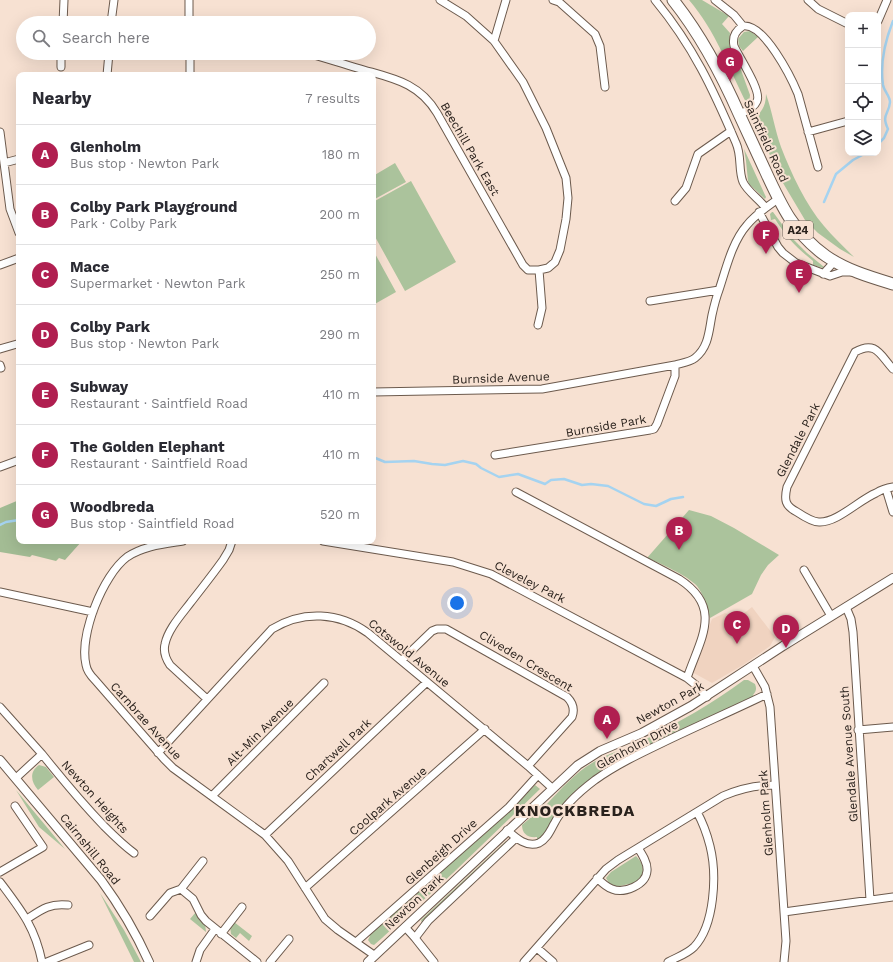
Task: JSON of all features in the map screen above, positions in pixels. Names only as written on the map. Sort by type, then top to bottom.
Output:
[{"type":"highway","name":"Saintfield Road","points":[[673,0],[701,40],[715,64],[778,199],[784,211],[799,232],[835,261],[857,272],[893,284]]},
{"type":"street","points":[[63,16],[64,0]]},
{"type":"street","points":[[112,16],[114,0]]},
{"type":"street","points":[[188,0],[189,16]]},
{"type":"street","points":[[440,0],[466,16],[494,41],[523,82],[546,128],[566,178],[568,198],[566,219],[560,250],[555,262],[548,268],[539,270],[542,308],[538,324]]},
{"type":"street","points":[[494,41],[506,0]]},
{"type":"street","points":[[553,0],[559,2],[595,34],[600,46],[605,87]]},
{"type":"street","points":[[655,0],[679,31],[700,64],[739,149],[743,183],[765,206]]},
{"type":"street","points":[[715,0],[734,15],[743,26]]},
{"type":"street","points":[[808,0],[818,9],[845,22]]},
{"type":"street","points":[[881,15],[887,0]]},
{"type":"street","points":[[739,114],[753,107],[758,101],[755,86],[732,40],[738,29],[743,26],[751,26],[762,34],[774,50],[794,84],[818,167]]},
{"type":"street","points":[[61,60],[61,67]]},
{"type":"street","points":[[107,72],[108,60]]},
{"type":"street","points":[[190,60],[190,72]]},
{"type":"street","name":"Beechill Park East","points":[[326,60],[356,71]]},
{"type":"street","name":"Beechill Park East","points":[[376,75],[398,80],[426,97],[437,113],[523,265],[528,270],[539,270]]},
{"type":"street","points":[[808,132],[845,122]]},
{"type":"street","points":[[675,201],[686,188],[698,154],[731,131]]},
{"type":"street","points":[[0,132],[10,209],[16,225]]},
{"type":"street","points":[[4,163],[16,160]]},
{"type":"street","points":[[675,365],[695,358],[705,345],[709,335],[719,290],[739,237],[746,226],[765,206],[778,199]]},
{"type":"street","name":"Saintfield Road","points":[[759,212],[783,254],[796,263],[830,276],[842,272],[857,272]]},
{"type":"street","points":[[0,265],[16,259]]},
{"type":"street","points":[[823,274],[835,261]]},
{"type":"street","points":[[650,301],[719,290]]},
{"type":"street","points":[[0,349],[16,344]]},
{"type":"street","name":"Glendale Park","points":[[893,369],[876,349],[870,347],[862,348],[855,352],[787,487],[785,494],[786,502],[789,508],[818,522],[827,521],[837,517],[875,493],[889,488],[893,512]]},
{"type":"street","name":"Burnside Avenue","points":[[376,392],[542,389],[675,365]]},
{"type":"street","name":"Burnside Park","points":[[495,455],[654,429],[675,376],[675,365]]},
{"type":"street","points":[[0,467],[16,461]]},
{"type":"street","points":[[516,492],[679,579],[693,589],[704,607],[706,624],[687,678]]},
{"type":"street","name":"Carnbrae Avenue","points":[[168,544],[144,549],[127,557],[112,575],[93,612],[86,640],[86,667],[95,680],[158,753],[173,768],[264,835],[288,861],[325,919],[374,955]]},
{"type":"street","points":[[207,699],[170,665],[166,659],[165,644],[168,636],[181,616],[223,560],[231,544]]},
{"type":"street","name":"Cleveley Park","points":[[342,544],[453,562],[491,574],[687,678],[707,697]]},
{"type":"street","points":[[804,570],[831,616]]},
{"type":"street","name":"Newton Park","points":[[368,962],[578,765],[589,758],[664,722],[707,697],[831,616],[893,578]]},
{"type":"street","points":[[0,592],[93,612]]},
{"type":"street","name":"Glendale Avenue South","points":[[846,608],[850,614],[853,632],[858,730],[870,900]]},
{"type":"street","name":"Cotswold Avenue","points":[[158,753],[272,629],[287,621],[302,616],[322,615],[339,618],[368,632],[485,729],[552,788]]},
{"type":"street","name":"Cliveden Crescent","points":[[402,660],[432,631],[437,629],[446,629],[567,697],[572,702],[574,712],[572,717],[528,766]]},
{"type":"street","name":"Glenholm Park","points":[[753,666],[767,694],[770,707],[786,941],[784,962]]},
{"type":"street","name":"Chartwell Park","points":[[264,835],[427,682]]},
{"type":"street","name":"Alt-Min Avenue","points":[[212,796],[324,683]]},
{"type":"street","name":"Glenholm Drive","points":[[508,830],[516,838],[523,842],[533,844],[542,842],[546,838],[561,812],[568,804],[595,780],[613,768],[640,753],[767,694]]},
{"type":"street","name":"Newton Heights","points":[[0,707],[42,754],[88,810],[125,847],[134,853]]},
{"type":"street","points":[[858,730],[893,727]]},
{"type":"street","name":"Coolpark Avenue","points":[[305,888],[485,729]]},
{"type":"street","points":[[16,778],[42,754]]},
{"type":"street","name":"Cairnshill Road","points":[[0,760],[86,860],[113,896],[133,929],[149,962]]},
{"type":"street","name":"Glenbeigh Drive","points":[[356,942],[509,807],[538,775]]},
{"type":"street","points":[[524,962],[597,878],[618,860],[723,796],[735,791],[749,788],[775,785]]},
{"type":"street","points":[[0,872],[43,847],[15,806]]},
{"type":"street","points":[[668,962],[689,951],[698,942],[710,913],[713,884],[712,858],[705,829],[697,812]]},
{"type":"street","points":[[415,938],[428,921],[516,838]]},
{"type":"street","points":[[597,878],[608,887],[618,890],[638,884],[645,876],[647,871],[644,858],[638,848]]},
{"type":"street","points":[[150,916],[170,893],[181,889],[203,861]]},
{"type":"street","points":[[0,882],[27,919],[38,945],[42,962]]},
{"type":"street","points":[[181,889],[193,899],[201,915],[215,929],[257,962]]},
{"type":"street","points":[[784,912],[893,897]]},
{"type":"street","points":[[27,919],[42,909],[58,904],[68,905]]},
{"type":"street","points":[[221,934],[242,907]]},
{"type":"street","points":[[404,927],[434,962]]},
{"type":"street","points":[[196,962],[200,950],[215,929]]},
{"type":"street","points":[[270,962],[289,939]]},
{"type":"street","points":[[47,962],[89,945]]},
{"type":"street","points":[[537,948],[553,962]]},
{"type":"shaded area","points":[[752,607],[775,637],[770,646],[743,665],[712,683],[692,672],[712,619],[725,613],[738,618]]},
{"type":"green space","points":[[689,0],[702,0],[729,16],[722,24],[730,33],[729,45],[741,70],[750,95],[749,103],[747,104],[714,37]]},
{"type":"green space","points":[[750,31],[758,37],[743,51],[739,46],[738,39],[744,32]]},
{"type":"green space","points":[[766,94],[781,147],[800,188],[817,218],[854,257],[818,233],[805,220],[780,178],[754,119],[763,108]]},
{"type":"green space","points":[[744,149],[766,197],[765,199],[749,184]]},
{"type":"green space","points":[[395,163],[406,182],[376,198],[376,174]]},
{"type":"green space","points":[[411,181],[456,262],[405,291],[376,238],[376,200]]},
{"type":"green space","points":[[772,212],[793,239],[824,267],[823,268],[813,265],[813,261],[792,242],[775,219],[771,220],[770,214]]},
{"type":"green space","points":[[376,255],[396,292],[376,303]]},
{"type":"green space","points":[[16,501],[16,544],[79,544],[65,560],[59,558],[56,561],[32,555],[30,557],[0,552],[0,508]]},
{"type":"green space","points":[[689,510],[711,516],[779,555],[768,565],[761,575],[752,594],[710,618],[703,597],[693,582],[666,566],[647,558]]},
{"type":"green space","points":[[744,680],[748,680],[755,684],[756,689],[753,695],[754,696],[643,748],[613,764],[597,774],[541,838],[537,839],[537,837],[531,837],[524,833],[522,825],[547,804],[568,782],[586,767],[604,756],[636,744],[669,727],[708,705]]},
{"type":"green space","points":[[39,765],[46,767],[54,777],[38,790],[34,784],[32,774]]},
{"type":"green space","points":[[535,785],[540,789],[453,873],[374,945],[371,944],[368,940],[369,935],[510,811]]},
{"type":"green space","points":[[16,790],[65,849],[39,827]]},
{"type":"green space","points":[[506,841],[508,842],[422,923],[421,920]]},
{"type":"green space","points":[[636,856],[641,862],[643,871],[637,882],[616,887],[609,883],[606,878],[611,872]]},
{"type":"green space","points":[[100,893],[124,930],[141,962],[134,962]]},
{"type":"green space","points":[[196,912],[205,923],[206,932],[190,919]]},
{"type":"green space","points":[[234,922],[252,936],[249,941],[240,933],[236,938],[231,934],[230,927]]},
{"type":"waterway","points":[[881,141],[888,129],[885,117],[890,102],[883,85],[882,69],[888,36],[893,21]]},
{"type":"waterway","points":[[824,202],[836,174],[860,156]]},
{"type":"waterway","points":[[376,458],[385,462],[414,461],[445,465],[463,461],[476,464],[499,477],[518,474],[545,484],[551,480],[564,479],[582,485],[591,484],[608,486],[644,504],[656,506],[671,499],[683,497]]},
{"type":"waterway","points":[[0,525],[6,522],[16,520]]},
{"type":"place","name":"Woodbreda","points":[[730,81]]},
{"type":"place","name":"The Golden Elephant","points":[[766,254]]},
{"type":"place","name":"Subway","points":[[799,293]]},
{"type":"place","name":"Colby Park Playground","points":[[679,550]]},
{"type":"place","name":"Mace","points":[[737,644]]},
{"type":"place","name":"Colby Park","points":[[786,648]]},
{"type":"place","name":"Glenholm","points":[[607,739]]},
{"type":"district","name":"KNOCKBREDA","points":[[575,810]]}]
